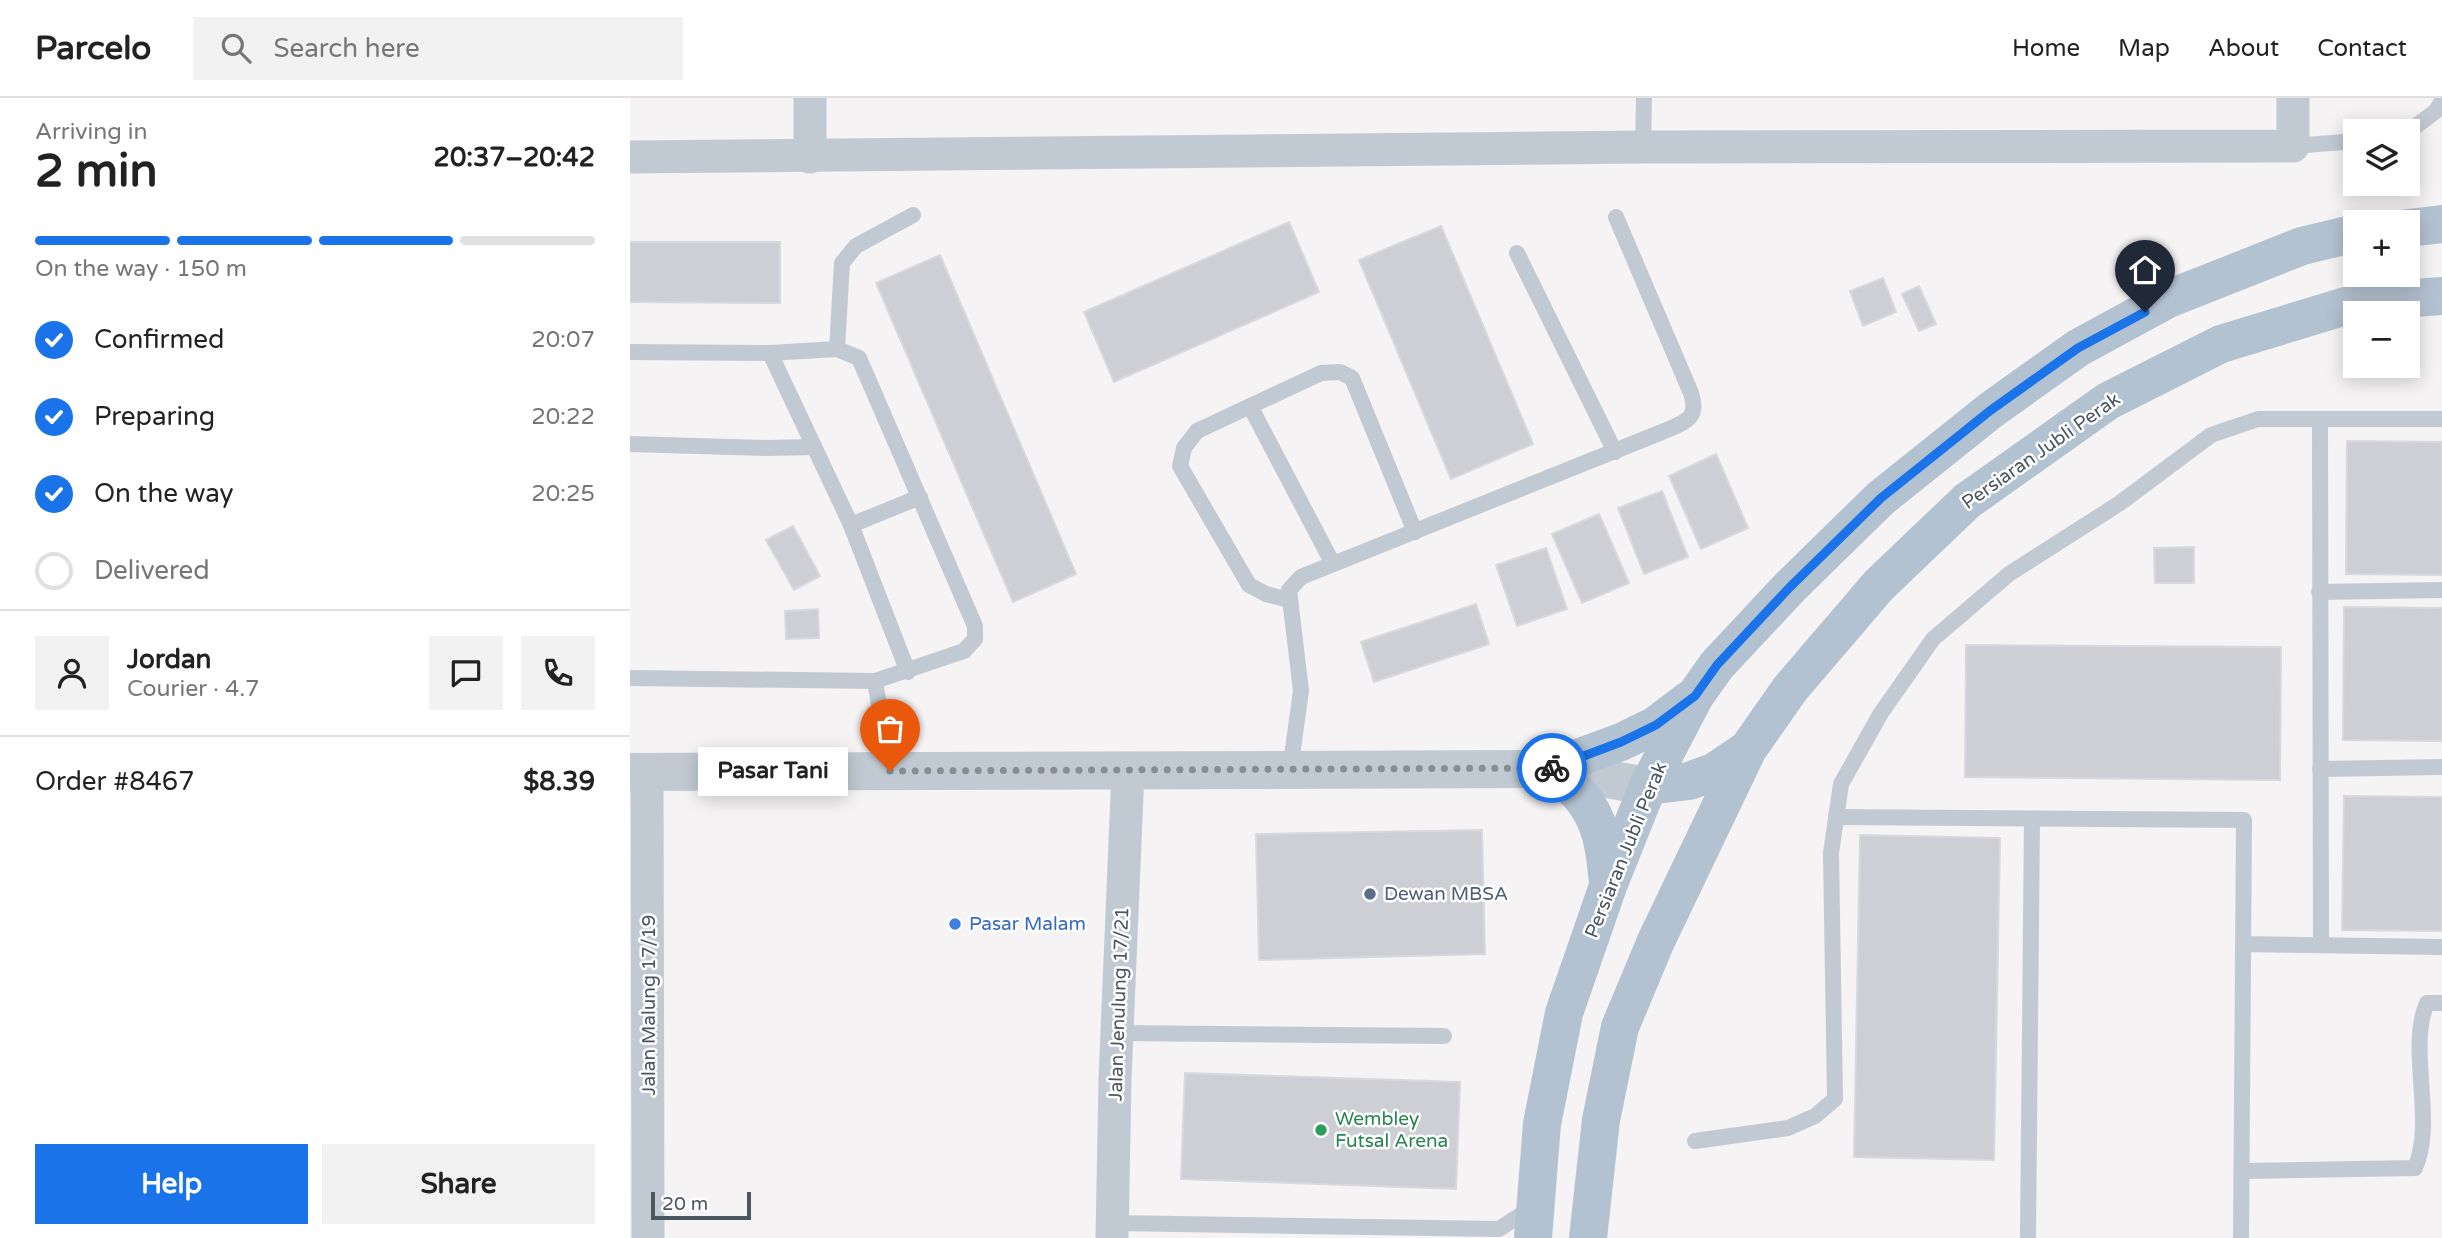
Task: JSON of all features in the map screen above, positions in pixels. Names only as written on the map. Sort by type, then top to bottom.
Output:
[{"type":"main road","points":[[2420,227],[2442,224]]},
{"type":"main road","name":"Persiaran Jubli Perak","points":[[1534,1222],[1542,1124],[1564,1013],[1608,886],[1648,786],[1695,696],[1717,665],[1790,587],[1881,498],[1991,410],[2078,348],[2168,299],[2302,246],[2343,236]]},
{"type":"main road","name":"Persiaran Jubli Perak","points":[[1588,1238],[1601,1120],[1620,1027],[1656,941],[1748,749],[1790,689],[1879,585],[1967,501],[2108,401],[2221,344],[2360,302],[2442,296]]},
{"type":"main road","points":[[1548,769],[1621,742],[1656,725],[1695,696]]},
{"type":"main road","points":[[1648,786],[1689,781],[1714,772],[1748,749]]},
{"type":"main road","points":[[1548,769],[1577,793],[1594,815],[1603,838],[1608,886]]},
{"type":"street","points":[[810,98],[810,157]]},
{"type":"street","points":[[630,157],[1643,147],[2293,146],[2293,98]]},
{"type":"street","points":[[639,772],[1548,769],[1648,786]]},
{"type":"street","name":"Jalan Jenulung 17/21","points":[[1112,1231],[1128,771]]},
{"type":"street","name":"Jalan Malung 17/19","points":[[639,772],[648,1238]]},
{"type":"lane","points":[[1643,147],[1644,98]]},
{"type":"lane","points":[[2420,123],[2436,111],[2442,101]]},
{"type":"lane","points":[[2293,146],[2343,142]]},
{"type":"lane","points":[[837,349],[842,263],[856,246],[913,215]]},
{"type":"lane","points":[[1290,770],[1301,691],[1289,590],[1301,577],[1615,452],[1694,415],[1696,406],[1616,217]]},
{"type":"lane","points":[[1517,253],[1615,452]]},
{"type":"lane","points":[[630,352],[770,353],[837,349],[859,358],[975,626],[975,639],[964,651],[875,681],[630,678]]},
{"type":"lane","points":[[770,353],[851,525],[908,671]]},
{"type":"lane","points":[[1289,600],[1266,594],[1249,585],[1180,466],[1184,448],[1197,431],[1321,373],[1340,372],[1352,378],[1415,532]]},
{"type":"lane","points":[[1250,406],[1333,564]]},
{"type":"lane","points":[[1695,1141],[1788,1128],[1815,1116],[1835,1099],[1831,853],[1841,785],[1881,713],[1933,639],[1999,582],[2120,503],[2211,435],[2258,419],[2442,419]]},
{"type":"lane","points":[[2319,420],[2321,945]]},
{"type":"lane","points":[[630,444],[814,447]]},
{"type":"lane","points":[[851,525],[920,497]]},
{"type":"lane","points":[[2319,592],[2442,590]]},
{"type":"lane","points":[[875,681],[890,771]]},
{"type":"lane","points":[[2320,769],[2442,767]]},
{"type":"lane","points":[[1836,817],[2244,820],[2241,1238]]},
{"type":"lane","points":[[2028,1238],[2032,819]]},
{"type":"lane","points":[[2244,944],[2442,947]]},
{"type":"lane","points":[[2242,1171],[2415,1168],[2423,1133],[2421,1025],[2427,1003],[2442,1003]]},
{"type":"lane","points":[[1118,1033],[1444,1036]]},
{"type":"lane","points":[[1112,1231],[1469,1233],[1534,1222]]},
{"type":"building","points":[[1289,222],[1319,292],[1114,382],[1084,312]]},
{"type":"building","points":[[1441,226],[1533,444],[1451,479],[1359,260]]},
{"type":"building","points":[[630,242],[780,242],[780,303],[630,302]]},
{"type":"building","points":[[940,255],[1076,574],[1013,602],[876,283]]},
{"type":"building","points":[[1883,278],[1896,312],[1863,326],[1850,291]]},
{"type":"building","points":[[1919,286],[1936,324],[1919,331],[1902,294]]},
{"type":"building","points":[[2347,441],[2442,442],[2442,575],[2346,574]]},
{"type":"building","points":[[1716,454],[1748,528],[1701,549],[1669,476]]},
{"type":"building","points":[[1662,491],[1688,557],[1644,574],[1618,508]]},
{"type":"building","points":[[1599,514],[1629,583],[1582,603],[1552,534]]},
{"type":"building","points":[[793,526],[820,576],[794,590],[766,540]]},
{"type":"building","points":[[2194,547],[2194,583],[2155,583],[2154,548]]},
{"type":"building","points":[[1546,548],[1567,609],[1517,626],[1496,565]]},
{"type":"building","points":[[1476,604],[1489,644],[1374,682],[1361,642]]},
{"type":"building","points":[[2344,607],[2442,608],[2442,741],[2343,740]]},
{"type":"building","points":[[818,609],[819,638],[786,639],[785,611]]},
{"type":"building","points":[[1966,645],[2281,647],[2280,780],[1965,777]]},
{"type":"building","points":[[2344,796],[2442,797],[2442,931],[2342,930]]},
{"type":"building","name":"Dewan MBSA","points":[[1482,830],[1485,954],[1259,960],[1256,834]]},
{"type":"building","points":[[1860,835],[2000,838],[1994,1160],[1854,1157]]},
{"type":"building","name":"Wembley Futsal Arena","points":[[1185,1073],[1460,1082],[1456,1189],[1181,1179]]},
{"type":"way so far","points":[[890,771],[1552,768]]},
{"type":"place","name":"Pasar Tani","points":[[890,771]]},
{"type":"place","name":"Dewan MBSA","points":[[1370,894]]},
{"type":"place","name":"Pasar Malam","points":[[955,924]]},
{"type":"place","name":"Wembley Futsal Arena","points":[[1321,1130]]},
{"type":"route","points":[[1552,768],[1621,742],[1656,725],[1695,696],[1717,665],[1790,587],[1881,498],[1991,410],[2078,348],[2145,312]]}]
